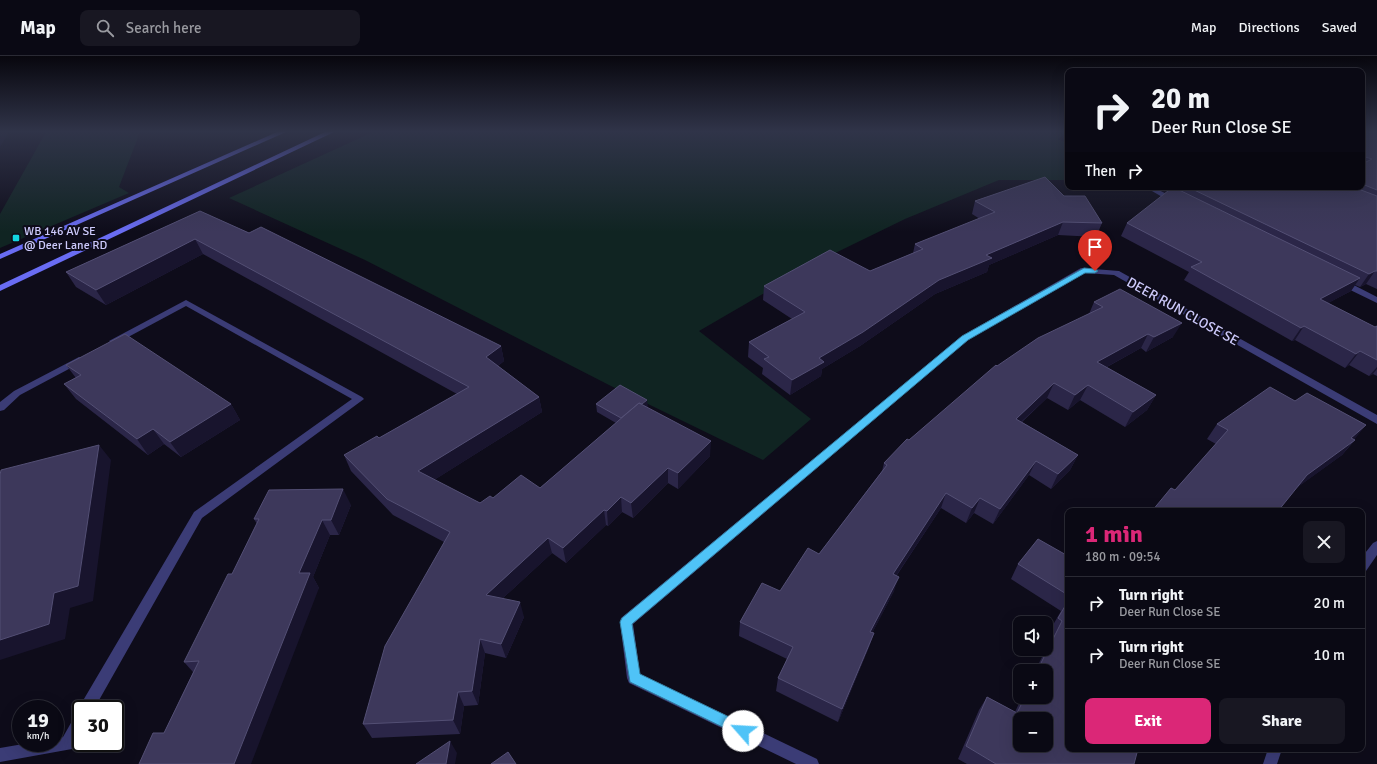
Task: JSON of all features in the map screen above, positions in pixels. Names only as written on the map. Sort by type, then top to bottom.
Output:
[{"type":"street","points":[[0,257],[208,165]]},
{"type":"street","points":[[0,288],[261,165]]},
{"type":"street","points":[[1154,190],[1184,205]]},
{"type":"street","name":"DEER RUN CLOSE SE","points":[[812,764],[634,678],[626,622],[965,338],[1084,270],[1116,273],[1377,420]]},
{"type":"street","points":[[1334,278],[1377,300]]},
{"type":"street","points":[[91,700],[198,514],[359,399],[186,302],[102,348]]},
{"type":"street","points":[[0,408],[18,393],[88,355]]},
{"type":"street","points":[[1365,563],[1377,546]]},
{"type":"street","points":[[0,755],[67,744],[72,735]]},
{"type":"street","points":[[1270,764],[1274,752]]},
{"type":"green space","points":[[27,165],[127,165],[119,187],[129,193],[0,248],[0,214]]},
{"type":"green space","points":[[301,165],[1065,165],[1065,180],[999,180],[905,219],[823,259],[699,331],[811,419],[763,460],[609,385],[365,260],[229,198]]},
{"type":"building","points":[[1365,165],[1377,165],[1377,190],[1365,185]]},
{"type":"building","points":[[1045,177],[1064,196],[1085,196],[1102,223],[1063,222],[986,255],[992,258],[939,280],[863,332],[819,358],[824,362],[792,380],[764,359],[769,357],[749,342],[805,312],[764,286],[830,250],[870,271],[923,249],[915,244],[995,212],[975,201]]},
{"type":"building","points":[[1169,190],[1179,190],[1360,278],[1320,299],[1375,327],[1377,326],[1377,360],[1360,351],[1356,354],[1304,326],[1301,328],[1191,267],[1202,262],[1127,223]]},
{"type":"building","points":[[1194,190],[1361,190],[1377,196],[1377,271],[1369,274]]},
{"type":"building","points":[[200,211],[249,233],[261,227],[501,346],[486,357],[539,397],[418,471],[480,503],[490,496],[493,498],[521,475],[540,488],[639,403],[711,441],[678,473],[668,468],[631,503],[621,497],[607,511],[604,510],[563,548],[548,538],[486,595],[520,602],[501,644],[480,639],[472,691],[458,692],[453,720],[363,724],[385,646],[450,532],[387,499],[344,455],[377,436],[379,438],[469,387],[195,239],[96,290],[66,272]]},
{"type":"building","points":[[1120,289],[1182,323],[1154,337],[1148,334],[1097,362],[1156,395],[1133,412],[1088,385],[1075,395],[1054,383],[1016,419],[1078,455],[1058,474],[1036,461],[1000,509],[980,498],[972,508],[946,493],[893,574],[899,577],[870,632],[874,633],[842,709],[778,678],[793,647],[740,622],[762,583],[780,591],[808,548],[819,554],[887,465],[884,463],[907,439],[909,440],[996,365],[997,366],[1038,338],[1103,307],[1094,302]]},
{"type":"building","points":[[125,334],[231,404],[170,442],[153,429],[137,439],[64,384],[81,375],[66,365]]},
{"type":"building","points":[[620,385],[647,400],[642,404],[639,403],[621,418],[596,404]]},
{"type":"building","points":[[1270,387],[1295,401],[1307,393],[1366,425],[1351,438],[1355,440],[1307,475],[1280,508],[1154,508],[1171,488],[1175,490],[1228,430],[1217,424]]},
{"type":"building","points":[[99,445],[78,586],[54,593],[49,624],[0,640],[1,470]]},
{"type":"building","points":[[343,489],[331,520],[322,520],[299,573],[310,573],[234,764],[139,764],[153,733],[164,733],[199,661],[184,662],[228,574],[232,574],[259,519],[254,519],[269,490]]},
{"type":"building","points":[[1038,539],[1065,554],[1065,593],[1018,564]]},
{"type":"building","points":[[1065,606],[1065,752],[1137,752],[1134,764],[996,764],[966,746],[987,697],[1015,712],[1013,712],[1013,752],[1053,752],[1053,712],[1018,712],[1022,704],[1053,704],[1053,664],[1040,664],[1044,656],[1053,656],[1053,639],[1062,621],[1058,618]]},
{"type":"building","points":[[450,741],[446,764],[416,764]]},
{"type":"building","points":[[508,752],[516,764],[491,764]]},
{"type":"place","name":"WB 146 AV SE @ Deer Lane RD","points":[[16,238]]},
{"type":"route","points":[[743,731],[634,678],[626,622],[965,338],[1084,270],[1095,271]]}]
